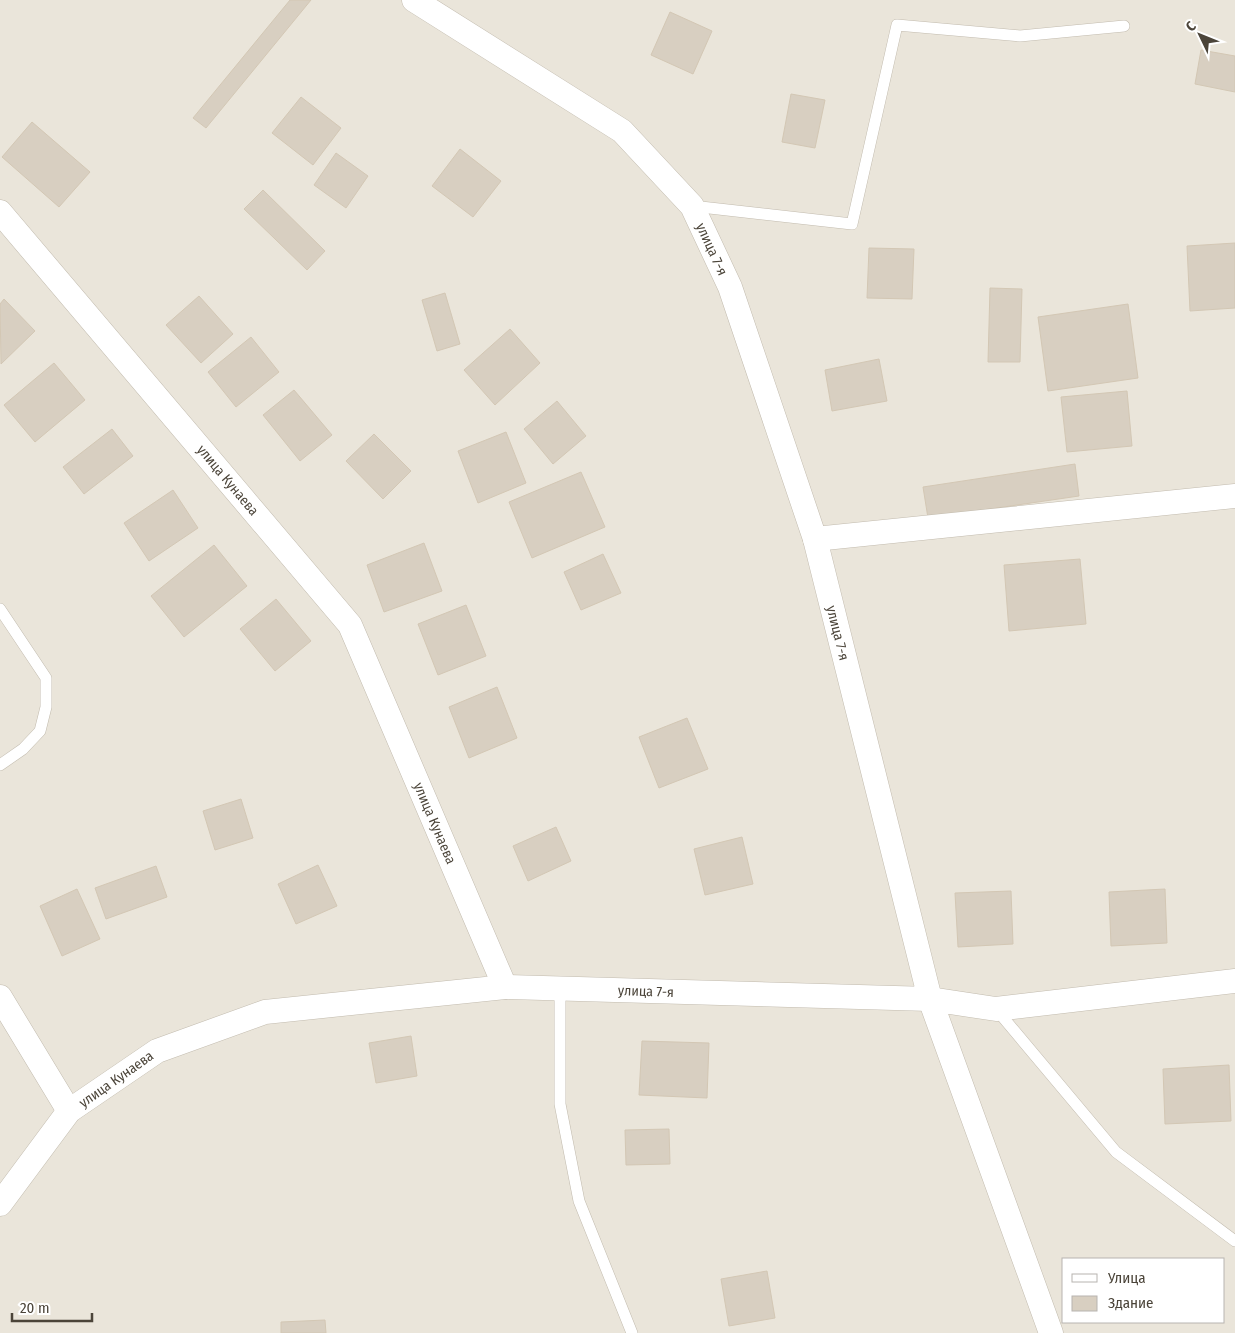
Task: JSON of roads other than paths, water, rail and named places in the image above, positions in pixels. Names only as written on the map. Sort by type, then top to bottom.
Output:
[{"type":"street","name":"улица 7-я","points":[[414,0],[622,131],[692,206],[730,287],[815,540],[930,999],[506,987]]},
{"type":"street","name":"улица Кунаева","points":[[0,212],[350,626],[506,987],[265,1012],[157,1051],[69,1111],[0,1204]]},
{"type":"street","points":[[815,540],[1235,496]]},
{"type":"street","points":[[1051,1333],[930,999],[996,1009],[1235,980]]},
{"type":"street","points":[[0,997],[69,1111]]},
{"type":"lane","points":[[692,206],[852,224],[897,25],[1020,36],[1124,26]]},
{"type":"lane","points":[[0,609],[46,678],[46,706],[40,731],[23,749],[0,765]]},
{"type":"lane","points":[[560,989],[560,1104],[579,1201],[632,1333]]},
{"type":"lane","points":[[996,1009],[1116,1152],[1235,1241]]}]
